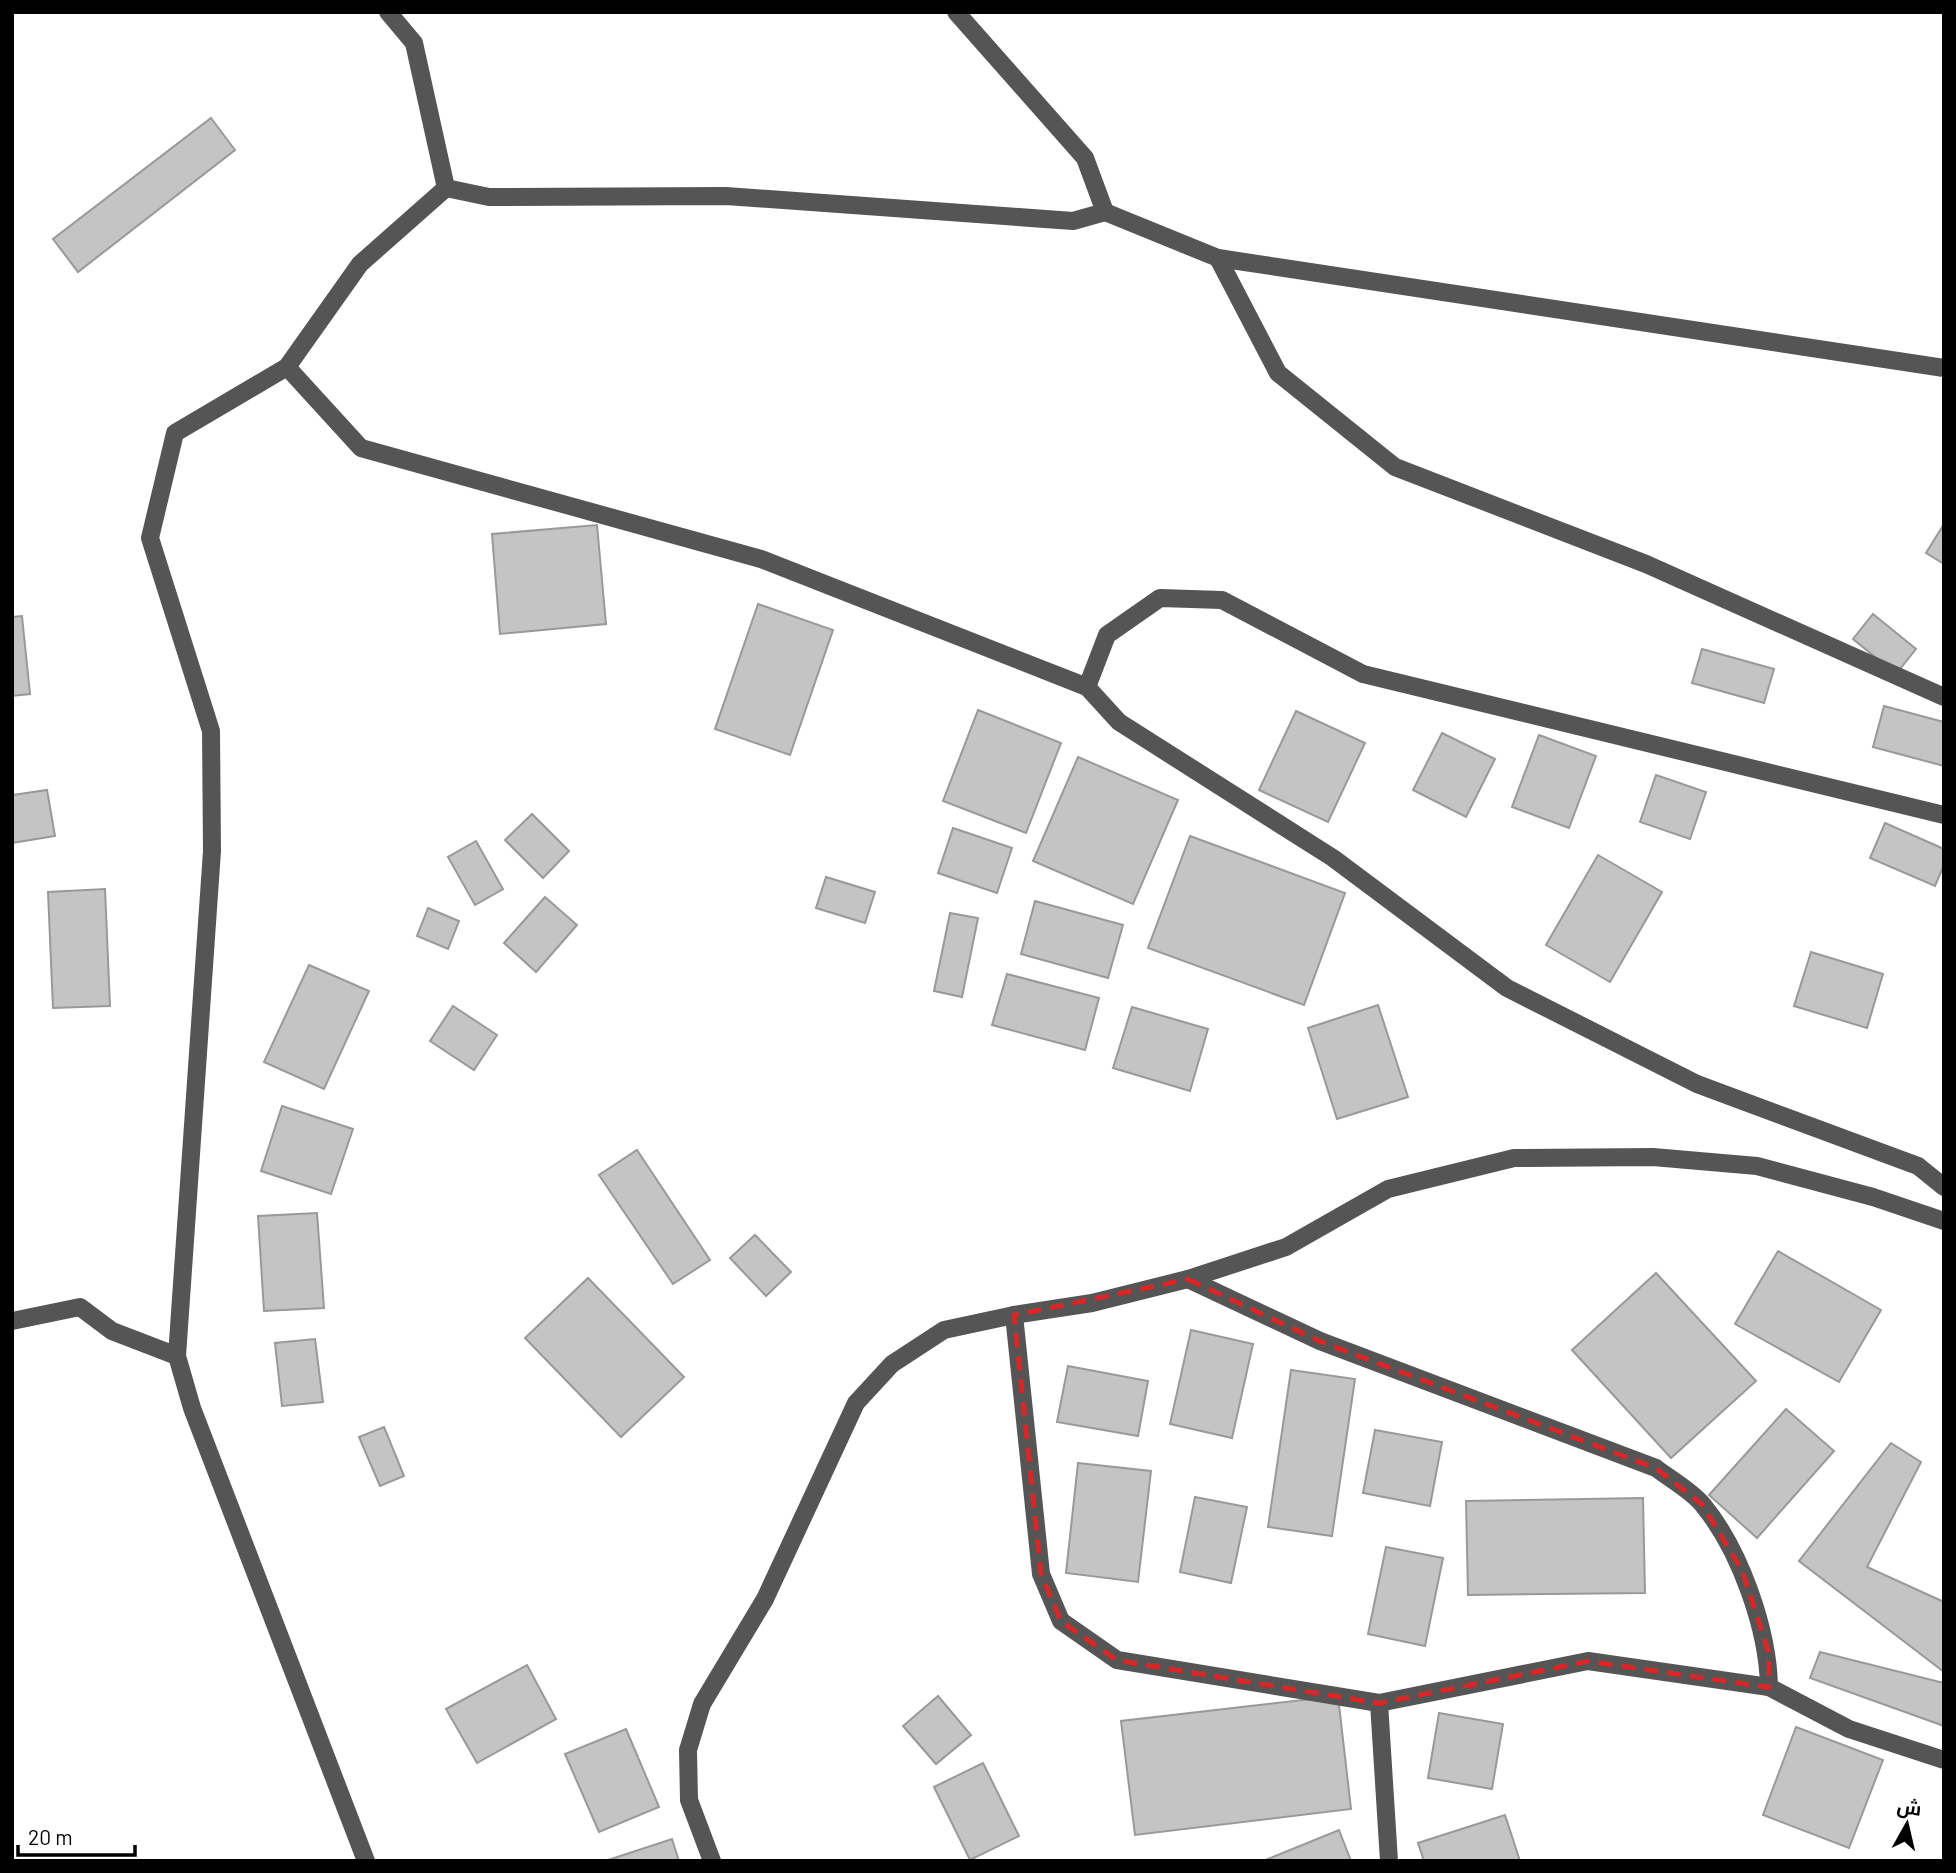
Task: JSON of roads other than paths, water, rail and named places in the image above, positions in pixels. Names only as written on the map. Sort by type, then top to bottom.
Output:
[{"type":"street","points":[[388,12],[414,43],[446,188]]},
{"type":"street","points":[[956,12],[1085,158],[1105,212]]},
{"type":"street","points":[[446,188],[489,197],[726,196],[1073,221],[1105,212],[1218,258],[1944,368]]},
{"type":"street","points":[[366,1861],[192,1408],[177,1356],[212,851],[211,731],[150,538],[175,433],[287,366],[359,264],[446,188]]},
{"type":"street","points":[[1218,258],[1278,373],[1395,467],[1646,564],[1944,697]]},
{"type":"street","points":[[287,366],[361,448],[761,559],[1087,687],[1119,722],[1333,858],[1507,988],[1698,1084],[1918,1167],[1944,1187]]},
{"type":"street","points":[[1087,687],[1107,635],[1160,598],[1222,600],[1363,674],[1944,815]]},
{"type":"street","points":[[712,1861],[689,1800],[688,1750],[702,1704],[765,1599],[856,1402],[892,1364],[944,1330],[1014,1315],[1092,1303],[1188,1279],[1286,1247],[1388,1189],[1514,1158],[1653,1157],[1757,1166],[1873,1197],[1944,1221]]},
{"type":"street","points":[[1188,1279],[1320,1341],[1656,1468],[1702,1504],[1742,1570],[1769,1653],[1769,1687]]},
{"type":"street","points":[[12,1321],[80,1307],[112,1331],[177,1356]]},
{"type":"street","points":[[1014,1315],[1041,1574],[1061,1621],[1117,1660],[1379,1703],[1587,1661],[1769,1687],[1849,1729],[1944,1760]]},
{"type":"street","points":[[1379,1703],[1389,1861]]}]
